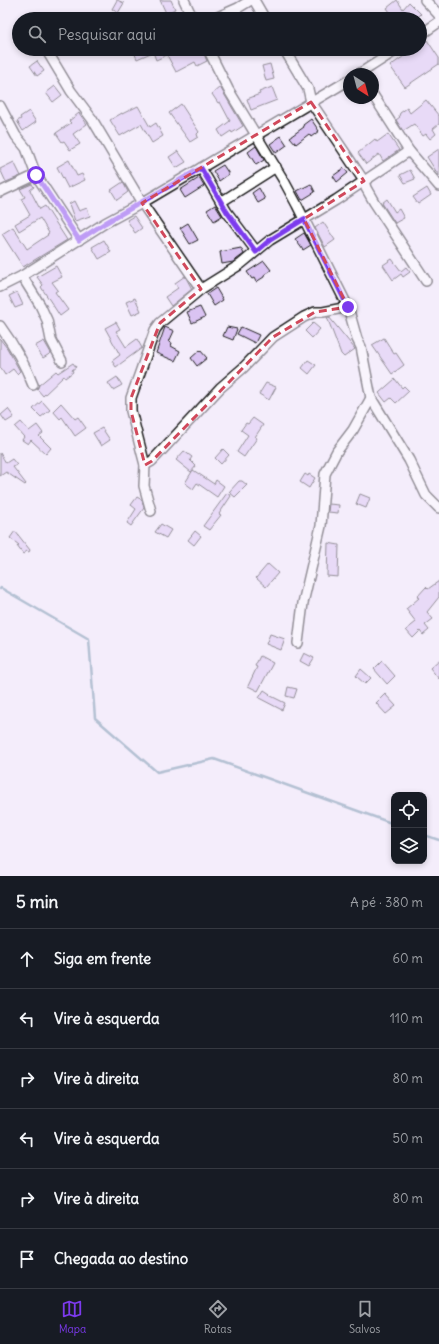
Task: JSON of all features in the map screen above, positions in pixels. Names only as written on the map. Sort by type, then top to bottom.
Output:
[{"type":"street","points":[[184,0],[190,12]]},
{"type":"street","points":[[229,12],[251,0]]},
{"type":"street","points":[[254,0],[261,12]]},
{"type":"street","points":[[426,0],[439,15]]},
{"type":"street","points":[[427,30],[439,22]]},
{"type":"street","points":[[50,56],[71,91],[92,119],[142,203],[201,289]]},
{"type":"street","points":[[212,56],[228,89],[284,181],[348,307],[360,347],[371,398],[409,460],[426,495],[439,508]]},
{"type":"street","points":[[288,56],[308,89],[311,102],[364,181],[366,188],[374,202],[426,281]]},
{"type":"street","points":[[370,68],[388,56]]},
{"type":"street","points":[[0,287],[22,276],[105,223],[142,203],[343,83]]},
{"type":"street","points":[[379,104],[409,151],[439,186]]},
{"type":"street","points":[[0,106],[16,136],[26,148],[36,175],[79,240]]},
{"type":"street","points":[[151,511],[144,486],[145,464],[134,427],[131,398],[156,330],[160,323],[201,289],[240,264],[270,240],[336,200],[409,151]]},
{"type":"street","points":[[221,202],[276,167]]},
{"type":"street","points":[[201,168],[221,202],[256,252]]},
{"type":"street","points":[[0,192],[36,175]]},
{"type":"street","points":[[22,276],[40,305],[47,320],[51,340],[62,362]]},
{"type":"street","points":[[145,464],[152,461],[188,421],[220,388],[243,368],[272,337],[304,317],[315,312],[348,307]]},
{"type":"street","points":[[0,326],[28,372],[33,385]]},
{"type":"street","points":[[298,643],[303,603],[321,526],[325,474],[337,451],[353,430],[371,398]]},
{"type":"highlighted area","points":[[311,102],[364,181],[304,219],[348,307],[315,312],[273,337],[152,461],[145,465],[131,411],[131,398],[160,323],[201,289],[142,203]]},
{"type":"building","points":[[117,0],[124,3],[119,12],[112,9]]},
{"type":"building","points":[[160,0],[171,0],[175,9],[166,12]]},
{"type":"building","points":[[397,0],[403,9],[409,2],[419,12],[390,12],[387,8]]},
{"type":"building","points":[[427,40],[439,58],[439,64],[405,87],[390,66],[404,56],[427,56]]},
{"type":"building","points":[[136,56],[144,56],[137,59]]},
{"type":"building","points":[[154,56],[165,56],[156,60]]},
{"type":"building","points":[[168,56],[205,56],[207,61],[197,66],[195,62],[176,72]]},
{"type":"building","points":[[37,61],[44,71],[37,76],[30,66]]},
{"type":"building","points":[[270,64],[274,79],[266,81],[262,66]]},
{"type":"building","points":[[55,86],[62,95],[53,102],[46,93]]},
{"type":"building","points":[[220,87],[243,126],[222,137],[218,130],[230,121],[220,102],[218,103],[212,94]]},
{"type":"building","points":[[272,87],[277,100],[251,110],[247,99]]},
{"type":"building","points":[[426,100],[439,116],[439,124],[433,129],[436,134],[430,139],[426,134],[423,136],[414,124],[403,131],[396,120],[400,117],[400,113],[407,108],[410,113]]},
{"type":"building","points":[[181,104],[199,132],[197,134],[198,137],[190,142],[169,113]]},
{"type":"building","points":[[138,106],[150,127],[156,123],[163,136],[152,143],[141,124],[120,136],[110,120]]},
{"type":"building","points":[[29,111],[36,122],[23,131],[17,121]]},
{"type":"building","points":[[79,113],[87,124],[73,134],[80,144],[70,150],[56,133],[71,123],[69,121]]},
{"type":"building","points":[[311,119],[319,131],[311,137],[309,134],[296,144],[290,137],[304,127],[303,125]]},
{"type":"building","points":[[388,134],[399,150],[383,161],[379,154],[366,164],[358,153],[375,139],[377,142]]},
{"type":"building","points":[[281,136],[287,145],[276,153],[270,144]]},
{"type":"building","points":[[256,146],[264,160],[256,165],[248,152]]},
{"type":"building","points":[[439,149],[439,176],[427,157]]},
{"type":"building","points":[[178,151],[186,162],[176,168],[169,157]]},
{"type":"building","points":[[69,160],[77,176],[82,174],[85,180],[68,188],[57,167]]},
{"type":"building","points":[[14,162],[21,176],[6,182],[0,169]]},
{"type":"building","points":[[223,165],[229,174],[219,181],[213,171]]},
{"type":"building","points":[[344,168],[348,173],[337,182],[333,176]]},
{"type":"building","points":[[410,170],[415,179],[405,183],[400,175]]},
{"type":"building","points":[[199,178],[204,186],[185,198],[180,190]]},
{"type":"building","points":[[123,182],[128,192],[117,200],[111,190]]},
{"type":"building","points":[[32,184],[34,187],[30,190],[40,209],[45,206],[67,240],[23,267],[2,234],[13,227],[27,249],[48,235],[47,234],[49,233],[40,218],[19,231],[15,224],[30,215],[21,199],[25,197],[20,189]]},
{"type":"building","points":[[311,184],[315,192],[302,200],[297,191]]},
{"type":"building","points":[[259,188],[265,199],[258,203],[252,193]]},
{"type":"building","points":[[427,188],[431,195],[418,204],[413,197]]},
{"type":"building","points":[[387,199],[395,212],[399,209],[404,218],[395,223],[382,203]]},
{"type":"building","points":[[74,201],[79,211],[87,208],[90,216],[75,221],[69,204]]},
{"type":"building","points":[[215,205],[222,216],[214,221],[207,210]]},
{"type":"building","points":[[134,216],[142,228],[135,233],[127,220]]},
{"type":"building","points":[[323,222],[335,240],[325,247],[315,228]]},
{"type":"building","points":[[188,223],[198,240],[190,244],[180,228]]},
{"type":"building","points":[[304,233],[311,245],[303,250],[295,239]]},
{"type":"building","points":[[104,240],[111,252],[99,259],[92,247]]},
{"type":"building","points":[[241,248],[244,254],[233,262],[222,264],[220,252]]},
{"type":"building","points":[[392,259],[401,271],[406,267],[410,272],[403,277],[401,274],[393,280],[383,265]]},
{"type":"building","points":[[264,261],[271,270],[256,282],[247,272]]},
{"type":"building","points":[[56,266],[62,277],[52,282],[58,290],[55,292],[68,310],[60,316],[41,287],[43,285],[37,277]]},
{"type":"building","points":[[185,276],[192,289],[171,306],[165,297],[178,288],[175,283]]},
{"type":"building","points":[[216,288],[223,300],[214,306],[207,294]]},
{"type":"building","points":[[17,292],[23,305],[15,308],[9,296]]},
{"type":"building","points":[[135,298],[141,311],[132,315],[126,302]]},
{"type":"building","points":[[200,307],[205,317],[192,323],[187,312]]},
{"type":"building","points":[[327,317],[329,317],[355,349],[344,357],[341,354]]},
{"type":"building","points":[[116,322],[120,329],[116,331],[126,347],[137,339],[142,348],[116,367],[112,361],[120,355],[105,328]]},
{"type":"building","points":[[313,323],[320,329],[312,338],[305,331]]},
{"type":"building","points":[[165,327],[174,331],[169,342],[172,343],[171,346],[180,351],[175,361],[156,353]]},
{"type":"building","points":[[227,327],[237,329],[233,340],[223,336]]},
{"type":"building","points":[[241,327],[259,335],[255,343],[237,334]]},
{"type":"building","points":[[384,338],[394,354],[396,353],[404,365],[392,374],[372,345]]},
{"type":"building","points":[[0,339],[20,371],[17,374],[13,369],[5,375],[0,367]]},
{"type":"building","points":[[44,341],[51,353],[43,358],[35,346]]},
{"type":"building","points":[[200,350],[207,358],[197,366],[191,358]]},
{"type":"building","points":[[308,360],[316,365],[309,374],[302,368]]},
{"type":"building","points":[[73,363],[76,367],[72,370],[73,372],[65,378],[64,376],[43,396],[37,389],[39,385],[56,371],[58,373]]},
{"type":"building","points":[[117,377],[122,385],[113,390],[108,383]]},
{"type":"building","points":[[395,379],[402,388],[404,386],[409,391],[396,403],[391,398],[386,402],[379,393]]},
{"type":"building","points":[[266,383],[276,387],[269,400],[259,394]]},
{"type":"building","points":[[42,401],[50,410],[41,417],[33,409]]},
{"type":"building","points":[[61,403],[75,419],[78,417],[86,428],[75,436],[62,417],[60,419],[53,411]]},
{"type":"building","points":[[8,409],[14,417],[6,422],[1,415]]},
{"type":"building","points":[[253,418],[263,425],[255,437],[257,438],[244,457],[237,452],[248,435],[241,430],[246,423],[248,424]]},
{"type":"building","points":[[21,422],[29,431],[37,425],[43,433],[39,436],[51,448],[46,454],[31,440],[28,444],[22,440],[24,437],[15,427]]},
{"type":"building","points":[[102,428],[110,440],[101,446],[93,433]]},
{"type":"building","points":[[223,449],[229,455],[221,464],[215,458]]},
{"type":"building","points":[[184,451],[192,457],[190,460],[196,466],[191,472],[176,460]]},
{"type":"building","points":[[0,453],[6,463],[12,459],[17,465],[13,467],[26,484],[25,485],[6,472],[0,476]]},
{"type":"building","points":[[193,470],[214,484],[216,480],[224,486],[217,497],[197,483],[193,489],[185,483]]},
{"type":"building","points":[[305,474],[308,476],[309,474],[315,478],[309,488],[300,482]]},
{"type":"building","points":[[239,481],[242,481],[247,485],[235,497],[229,492]]},
{"type":"building","points":[[227,493],[231,496],[219,514],[221,515],[209,530],[203,526]]},
{"type":"building","points":[[360,494],[370,498],[366,508],[356,504]]},
{"type":"building","points":[[137,497],[142,500],[144,508],[131,526],[127,523],[136,509],[131,505]]},
{"type":"building","points":[[329,504],[339,505],[338,513],[328,512]]},
{"type":"building","points":[[161,524],[171,530],[166,538],[155,532]]},
{"type":"building","points":[[15,531],[30,550],[29,552],[27,551],[23,554],[17,546],[19,545],[10,538]]},
{"type":"building","points":[[195,531],[201,536],[194,545],[188,540]]},
{"type":"building","points":[[328,543],[339,545],[338,577],[327,576]]},
{"type":"building","points":[[268,564],[278,573],[266,587],[256,578]]},
{"type":"building","points":[[439,581],[439,597],[427,612],[433,619],[425,625],[429,630],[423,635],[420,631],[413,638],[406,630],[416,622],[406,609],[419,598],[417,597],[426,587],[428,589]]},
{"type":"building","points":[[270,634],[285,639],[281,650],[266,644]]},
{"type":"building","points":[[304,653],[314,658],[309,666],[300,661]]},
{"type":"building","points":[[260,656],[273,663],[258,691],[248,686],[257,667],[255,666]]},
{"type":"building","points":[[439,660],[439,679],[430,668]]},
{"type":"building","points":[[382,661],[395,676],[387,684],[374,669]]},
{"type":"building","points":[[361,669],[371,678],[365,684],[356,676]]},
{"type":"building","points":[[288,687],[297,689],[294,698],[286,696]]},
{"type":"building","points":[[264,690],[270,694],[269,695],[285,703],[282,710],[259,698]]},
{"type":"building","points":[[385,694],[396,706],[386,714],[376,703]]},
{"type":"waterway","points":[[0,589],[1,588],[89,639],[95,718],[157,772],[214,759],[391,823]]},
{"type":"waterway","points":[[427,836],[439,840]]},
{"type":"route","points":[[36,175],[79,240],[105,223],[201,168],[227,212],[256,252],[270,240],[304,219],[348,307]]}]
